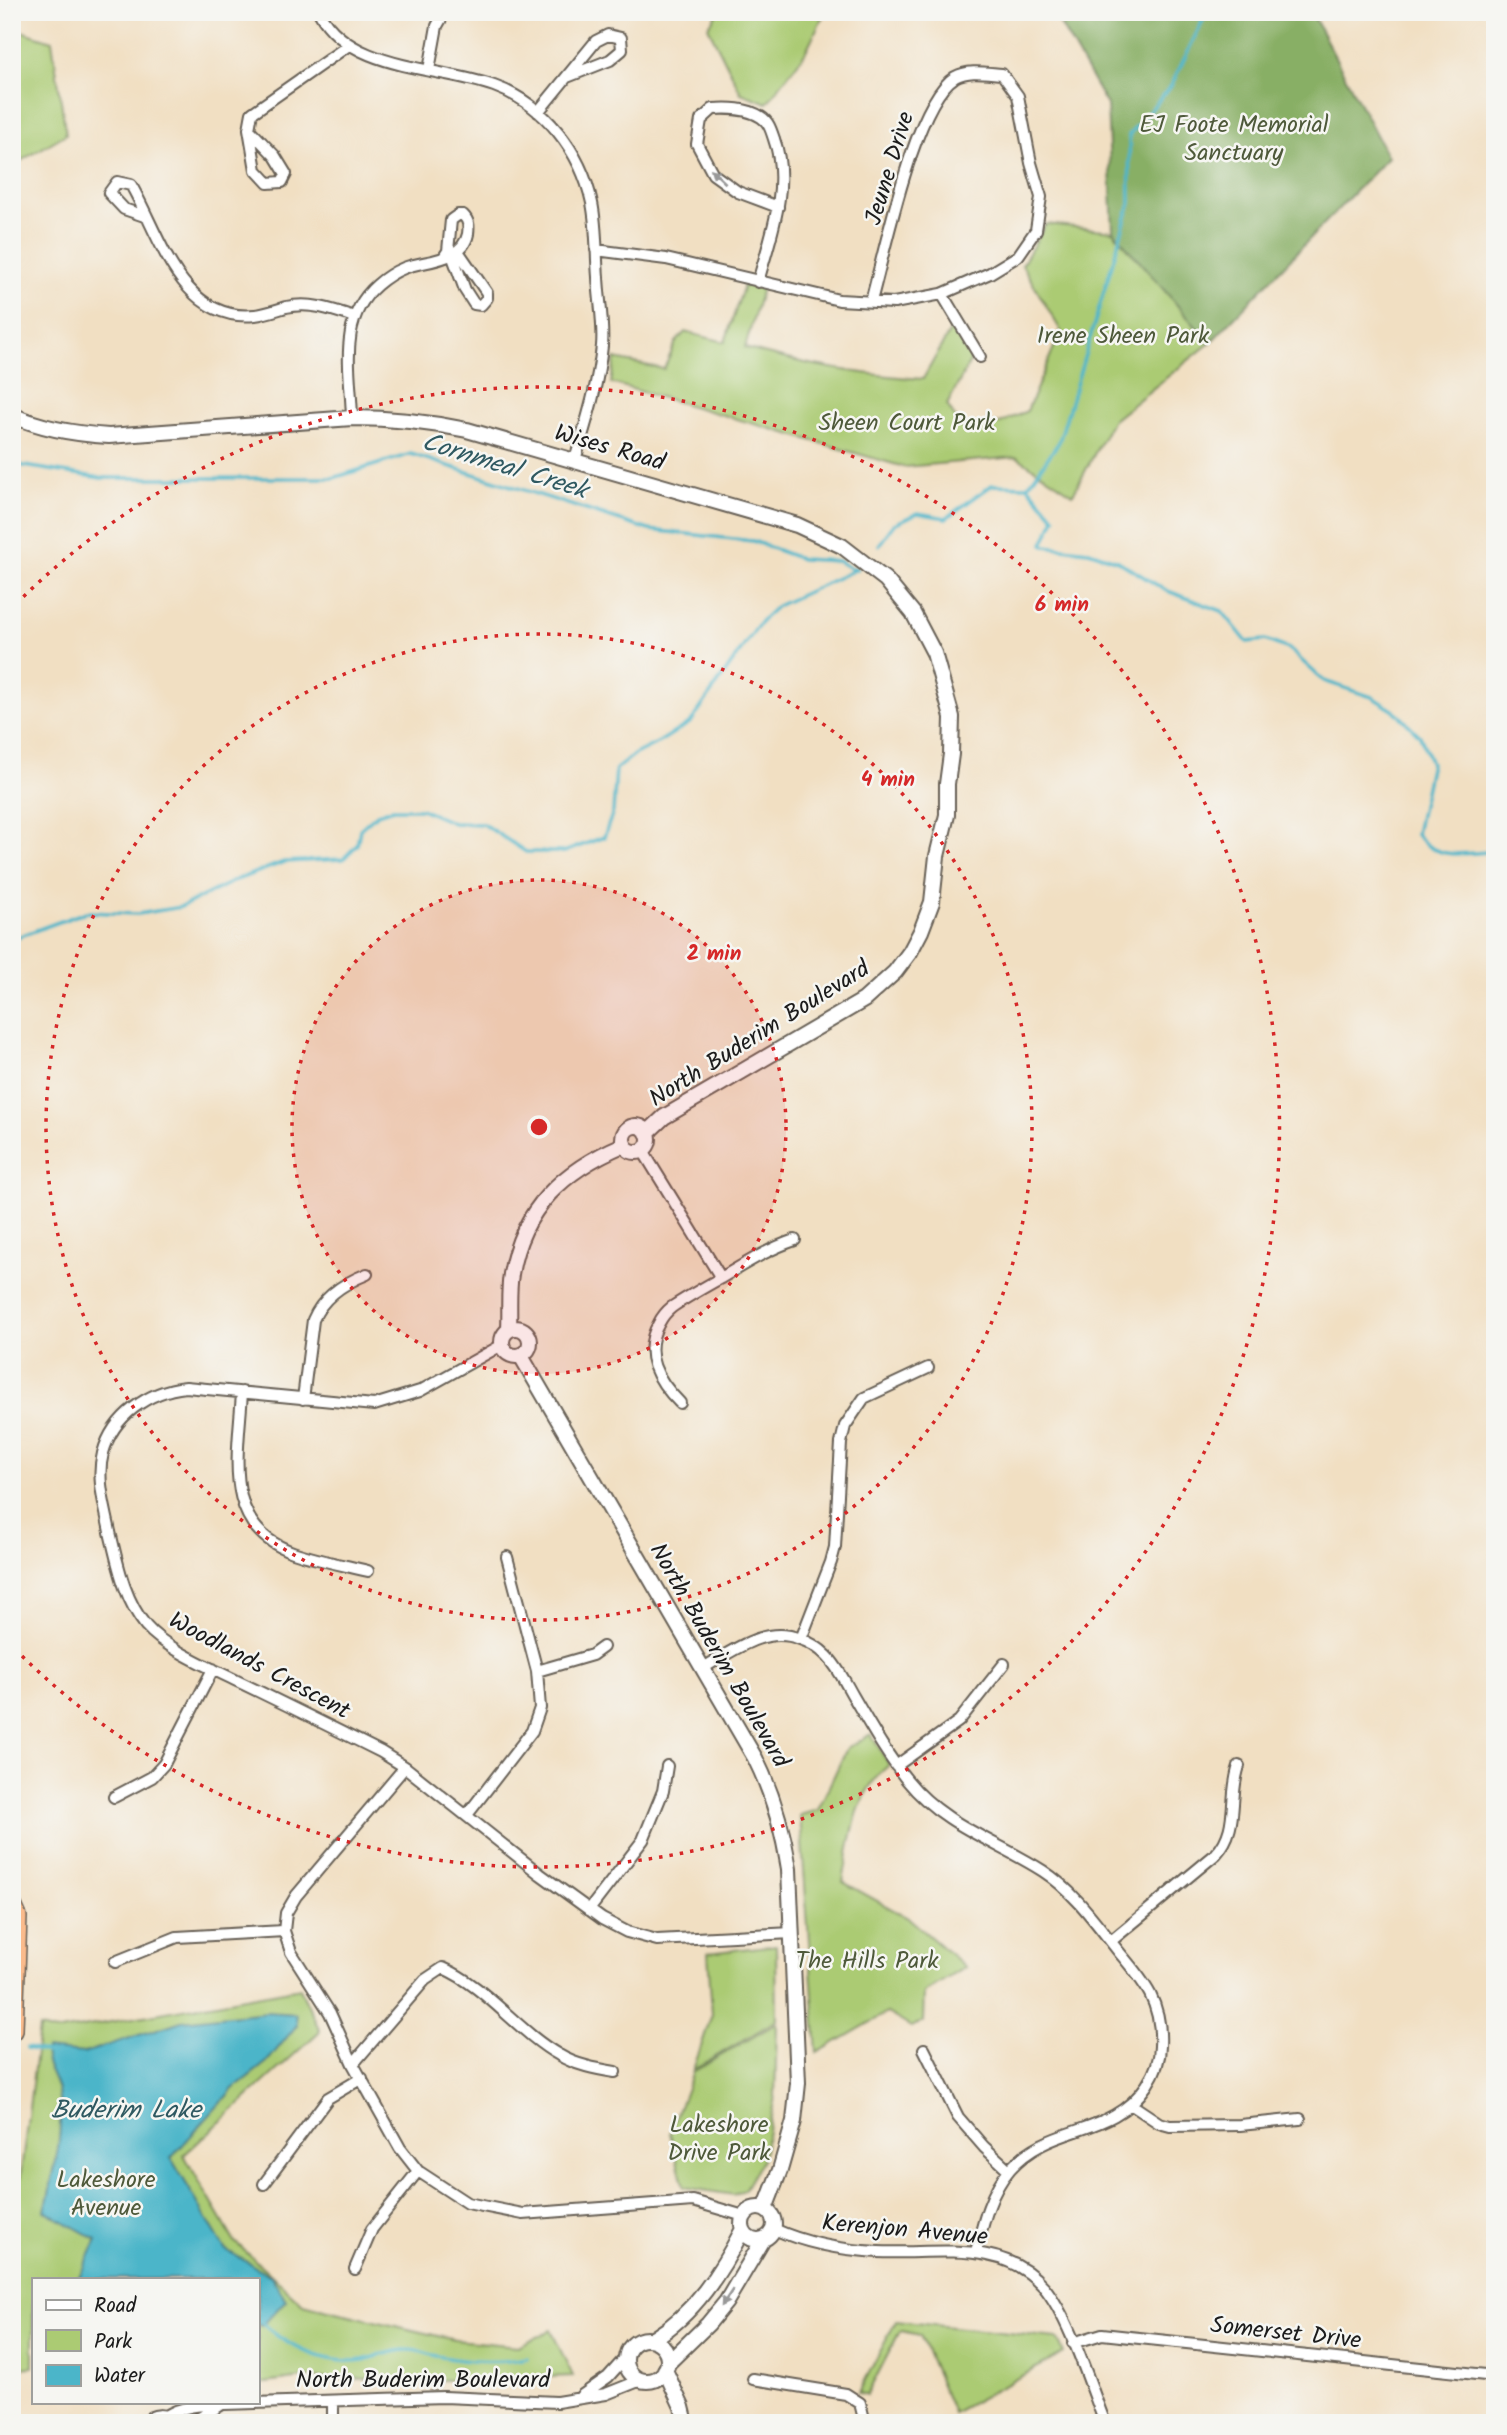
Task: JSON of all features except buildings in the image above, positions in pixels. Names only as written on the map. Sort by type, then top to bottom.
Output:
[{"type":"highway","points":[[12,1908],[16,1916],[12,2030]]},
{"type":"street","points":[[319,12],[327,28],[368,55],[494,86],[517,96],[538,112],[571,148],[585,177],[592,205],[602,343],[596,385],[575,460]]},
{"type":"street","points":[[429,70],[437,26],[445,12]]},
{"type":"street","points":[[538,112],[596,41],[608,35],[621,38],[622,50],[610,60],[567,77]]},
{"type":"street","points":[[249,129],[275,156],[286,174],[282,182],[268,183],[256,170],[249,129],[252,113],[349,45]]},
{"type":"street","name":"Jeune Drive","points":[[596,250],[666,259],[839,300],[894,303],[942,294],[990,273],[1018,256],[1036,230],[1041,197],[1031,163],[1018,96],[1002,74],[975,71],[954,78],[930,106],[916,138],[871,301]]},
{"type":"street","points":[[758,282],[778,207],[781,187],[777,146],[768,123],[759,115],[733,108],[713,109],[701,120],[697,144],[713,174],[738,192],[778,207]]},
{"type":"street","points":[[147,216],[178,275],[195,295],[209,305],[227,313],[247,315],[291,306],[313,305],[354,317]]},
{"type":"street","points":[[352,418],[349,346],[354,317],[368,294],[389,275],[451,251],[465,243],[468,231],[449,230],[451,251],[474,304],[481,305],[487,296],[483,286],[451,251]]},
{"type":"street","points":[[468,295],[483,286]]},
{"type":"street","points":[[942,294],[980,357]]},
{"type":"street","name":"Wises Road","points":[[12,415],[78,434],[109,436],[352,418],[427,422],[467,430],[575,460],[778,518],[816,532],[854,554],[894,587],[914,613],[934,653],[952,717],[947,815],[937,856]]},
{"type":"street","name":"North Buderim Boulevard","points":[[647,1133],[664,1117],[864,1000],[886,981],[910,952],[921,932],[932,902],[937,856]]},
{"type":"street","points":[[630,1127],[641,1127],[647,1133],[648,1144],[643,1151],[634,1153],[624,1145],[622,1137],[630,1127]]},
{"type":"street","points":[[509,1329],[521,1328],[530,1336],[530,1348],[521,1356],[508,1354],[502,1345],[502,1338],[509,1329],[510,1278],[520,1240],[529,1221],[560,1181],[602,1154],[624,1145]]},
{"type":"street","points":[[643,1151],[721,1278]]},
{"type":"street","points":[[680,1403],[667,1390],[654,1369],[650,1347],[654,1332],[670,1308],[777,1246],[795,1240]]},
{"type":"street","points":[[303,1399],[313,1320],[317,1310],[349,1281],[367,1273]]},
{"type":"street","name":"Woodlands Crescent","points":[[502,1345],[420,1391],[374,1405],[186,1387],[160,1392],[145,1400],[124,1416],[112,1432],[103,1452],[100,1472],[120,1575],[138,1615],[156,1636],[213,1669],[381,1752],[405,1767],[589,1910],[627,1932],[657,1940],[792,1933]]},
{"type":"street","name":"North Buderim Boulevard","points":[[521,1356],[755,1758],[775,1804],[789,1870],[797,2083],[794,2121],[765,2209]]},
{"type":"street","points":[[801,1639],[835,1548],[841,1443],[845,1426],[864,1398],[928,1368]]},
{"type":"street","points":[[242,1392],[237,1484],[247,1515],[265,1537],[292,1552],[368,1571]]},
{"type":"street","points":[[467,1815],[532,1731],[541,1709],[537,1671],[507,1557]]},
{"type":"street","points":[[703,1668],[760,1637],[782,1635],[801,1639],[822,1651],[831,1660],[896,1766],[923,1798],[949,1819],[1055,1880],[1087,1912],[1150,1994],[1159,2023],[1160,2052],[1156,2070],[1132,2105],[1107,2121],[1059,2136],[1031,2152],[1009,2170],[991,2201],[976,2252]]},
{"type":"street","points":[[537,1671],[592,1655],[603,1647]]},
{"type":"street","points":[[896,1766],[959,1721],[1004,1664]]},
{"type":"street","points":[[114,1797],[152,1777],[164,1763],[213,1669]]},
{"type":"street","points":[[589,1910],[643,1840],[663,1791],[667,1766]]},
{"type":"street","points":[[1111,1941],[1226,1844],[1232,1828],[1233,1789],[1239,1766]]},
{"type":"street","points":[[405,1767],[296,1896],[286,1913],[284,1931],[291,1952],[330,2013],[354,2064],[400,2148],[418,2171],[467,2203],[523,2214],[693,2201],[744,2223],[753,2239],[762,2240]]},
{"type":"street","points":[[115,1962],[177,1937],[284,1931]]},
{"type":"street","points":[[354,2064],[425,1980],[443,1968],[461,1976],[560,2057],[615,2072]]},
{"type":"street","points":[[924,2049],[958,2117],[1009,2170]]},
{"type":"street","points":[[264,2183],[328,2098],[362,2078]]},
{"type":"street","points":[[1132,2105],[1159,2123],[1183,2127],[1300,2119]]},
{"type":"street","points":[[355,2269],[372,2229],[418,2171]]},
{"type":"street","points":[[646,2380],[657,2379],[726,2302],[762,2240],[772,2234],[774,2219],[765,2209],[755,2208],[744,2223],[727,2261],[693,2306],[669,2329],[653,2339],[635,2342],[626,2357],[630,2371],[646,2380],[667,2398],[684,2423]]},
{"type":"street","name":"Kerenjon Avenue","points":[[774,2229],[798,2240],[832,2248],[878,2252],[976,2252],[1027,2270],[1044,2287],[1058,2309],[1105,2423]]},
{"type":"street","name":"Somerset Drive","points":[[1073,2343],[1102,2334],[1495,2376]]},
{"type":"street","points":[[653,2339],[663,2346],[668,2357],[667,2367],[682,2407],[684,2423]]},
{"type":"street","name":"North Buderim Boulevard","points":[[579,2398],[608,2377],[626,2357]]},
{"type":"street","points":[[753,2379],[846,2394],[860,2403],[865,2423]]},
{"type":"street","name":"North Buderim Boulevard","points":[[259,2403],[444,2397],[557,2402],[606,2394],[646,2380]]},
{"type":"street","points":[[333,2401],[333,2423]]},
{"type":"street","name":"North Buderim Boulevard","points":[[143,2423],[157,2414],[171,2419],[176,2409],[224,2404]]},
{"type":"street","name":"North Buderim Boulevard","points":[[191,2423],[224,2404]]},
{"type":"green space","points":[[718,12],[825,12],[805,53],[767,103],[741,93],[708,27]]},
{"type":"green space","name":"EJ Foote Memorial Sanctuary","points":[[1053,12],[1324,12],[1315,19],[1388,157],[1210,343],[1113,231],[1107,105]]},
{"type":"green space","points":[[12,28],[52,41],[66,134],[12,166]]},
{"type":"green space","points":[[1046,224],[1113,231],[1210,343],[1112,421],[1073,494],[1017,457],[904,467],[611,383],[615,359],[664,369],[676,342],[685,332],[725,342],[744,285],[762,288],[745,348],[833,368],[923,379],[954,324],[974,354],[947,405],[962,428],[1000,423],[1027,411],[1061,331],[1022,265]]},
{"type":"green space","name":"The Hills Park","points":[[871,1734],[889,1765],[877,1776],[861,1803],[843,1882],[910,1919],[965,1967],[924,1993],[923,2022],[911,2027],[887,2013],[817,2053],[800,1815],[818,1810],[847,1748]]},
{"type":"green space","points":[[776,1945],[777,2020],[693,2070],[712,2014],[708,1953]]},
{"type":"green space","name":"Lakeshore Avenue","points":[[300,1988],[320,2031],[184,2155],[234,2241],[303,2304],[455,2340],[518,2346],[551,2330],[573,2376],[457,2380],[303,2378],[259,2384],[259,2278],[32,2278],[32,2367],[12,2368],[12,2244],[39,2028],[55,2032]]},
{"type":"green space","name":"Lakeshore Drive Park","points":[[777,2023],[775,2097],[762,2160],[744,2190],[733,2195],[684,2187],[670,2133],[693,2072]]},
{"type":"green space","points":[[896,2321],[1057,2338],[1064,2353],[953,2413],[920,2335],[900,2331],[867,2395],[859,2392]]},
{"type":"water","name":"Buderim Lake","points":[[267,2012],[296,2014],[297,2025],[267,2062],[233,2089],[171,2158],[225,2249],[271,2276],[286,2300],[262,2326],[259,2325],[259,2278],[78,2278],[97,2240],[45,2211],[58,2151],[60,2121],[58,2091],[46,2060],[46,2049],[84,2053],[182,2021]]},
{"type":"waterway","points":[[1028,486],[1059,442],[1130,204],[1129,135],[1171,86],[1207,12]]},
{"type":"waterway","name":"Cornmeal Creek","points":[[12,464],[101,478],[333,478],[411,454],[649,530],[753,541],[801,559],[838,561],[855,568]]},
{"type":"waterway","name":"Cornmeal Creek","points":[[879,545],[894,524],[918,513],[946,518],[992,485],[1028,486],[1055,518],[1043,544],[1045,546],[1089,551],[1118,561],[1165,590],[1222,611],[1247,642],[1265,640],[1289,649],[1324,681],[1372,697],[1396,712],[1420,736],[1431,763],[1416,834],[1424,843],[1441,852],[1495,854]]},
{"type":"waterway","points":[[12,939],[86,912],[138,914],[181,907],[236,880],[284,862],[343,859],[357,845],[360,829],[377,814],[393,809],[421,809],[453,823],[483,824],[526,852],[564,852],[604,837],[613,812],[616,769],[635,754],[691,722],[762,620],[777,606],[857,569]]},
{"type":"waterway","points":[[27,2048],[47,2053]]},
{"type":"waterway","points":[[259,2320],[292,2345],[334,2360],[363,2360],[404,2350],[470,2361],[493,2362],[527,2358]]},
{"type":"park label","name":"Irene Sheen Park","points":[[1123,335]]},
{"type":"park label","name":"Sheen Court Park","points":[[907,422]]}]
